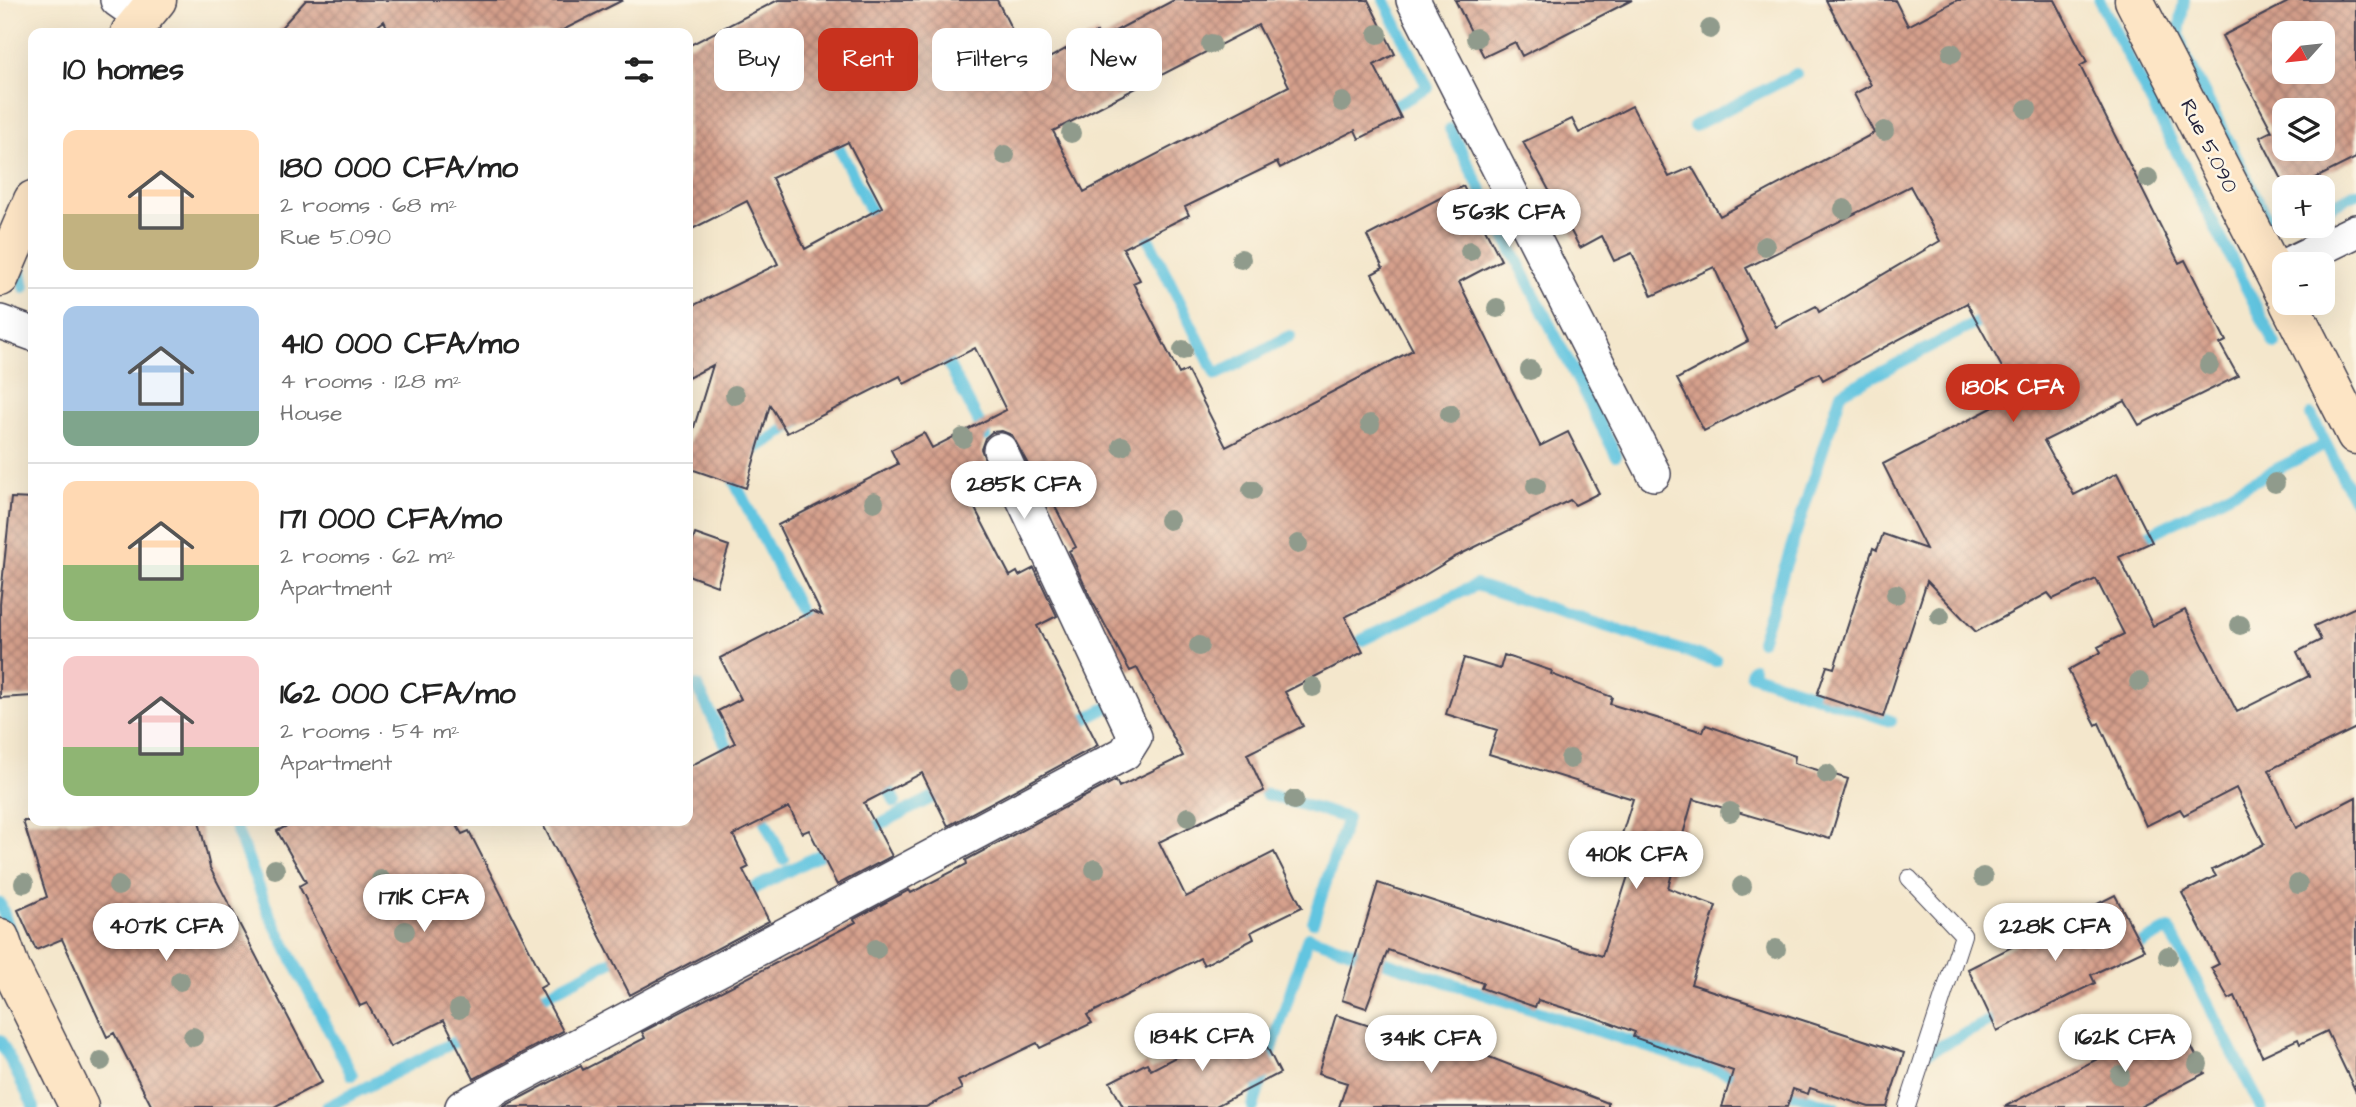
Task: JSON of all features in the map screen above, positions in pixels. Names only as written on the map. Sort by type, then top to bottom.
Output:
[{"type":"main road","name":"Rue 5.090","points":[[2134,0],[2272,257]]},
{"type":"main road","points":[[0,277],[28,212]]},
{"type":"main road","name":"Rue 5.090","points":[[2301,315],[2356,435]]},
{"type":"main road","points":[[0,938],[11,969],[79,1107]]},
{"type":"street","points":[[1413,0],[1654,474]]},
{"type":"street","points":[[2324,252],[2356,231]]},
{"type":"street","points":[[0,322],[28,332]]},
{"type":"street","points":[[462,1107],[1125,753],[1132,745],[1135,737],[1000,450]]},
{"type":"lane","points":[[1907,1107],[1963,935],[1909,878]]},
{"type":"building","points":[[306,0],[623,0],[567,28],[388,28],[384,21],[375,28],[281,28]]},
{"type":"building","points":[[778,0],[997,0],[1011,28],[932,28],[932,91],[1052,91],[1052,57],[1066,49],[1066,91],[1130,91],[1053,131],[1084,192],[1289,86],[1258,25],[1162,75],[1162,28],[1121,28],[1174,0],[1368,0],[1395,54],[1374,65],[1401,118],[1359,139],[1355,130],[1280,168],[1277,162],[1185,207],[1189,215],[1123,248],[1140,280],[1133,283],[1179,374],[1187,370],[1226,447],[1413,350],[1372,274],[1383,268],[1367,236],[1463,186],[1501,260],[1459,282],[1540,446],[1568,432],[1599,493],[1575,505],[1570,500],[1455,557],[1400,590],[1345,617],[1363,652],[1285,692],[1303,726],[1247,754],[1264,791],[1159,842],[1186,897],[1274,852],[1302,907],[1251,932],[1254,939],[1204,965],[1200,958],[1087,1015],[1092,1023],[1040,1048],[1037,1043],[958,1081],[962,1089],[926,1107],[503,1107],[581,1066],[583,1070],[645,1038],[642,1032],[856,922],[854,919],[909,890],[911,893],[967,864],[966,860],[1116,780],[1119,787],[1183,756],[1137,668],[1130,671],[1091,599],[1069,551],[1076,547],[1034,466],[1030,468],[1012,435],[1002,431],[992,432],[985,438],[981,449],[995,484],[969,497],[1010,576],[1017,572],[1019,576],[1034,568],[1057,616],[1037,626],[1098,745],[948,826],[922,773],[864,803],[892,856],[837,885],[809,830],[802,833],[789,807],[733,835],[749,867],[743,870],[769,921],[630,995],[544,826],[693,826],[693,764],[735,743],[718,711],[741,699],[720,658],[812,611],[822,615],[778,525],[898,464],[891,450],[924,433],[932,448],[1006,410],[975,348],[904,384],[900,376],[787,433],[770,405],[746,488],[693,470],[693,431],[713,365],[693,375],[693,306],[778,264],[747,201],[693,228],[693,43],[714,33],[714,91],[804,91],[804,28],[723,28]],"holes":[[[848,142],[882,207],[805,249],[772,178]]]},
{"type":"building","points":[[1455,0],[1632,0],[1522,56],[1515,42],[1484,57]]},
{"type":"building","points":[[1826,0],[1895,0],[1908,26],[1957,0],[2055,0],[2087,62],[2080,66],[2179,263],[2185,260],[2226,341],[2220,344],[2238,376],[2139,425],[2125,401],[2044,441],[2074,495],[2117,473],[2152,542],[2119,557],[2153,626],[2185,610],[2237,712],[2309,676],[2297,652],[2321,640],[2314,626],[2356,607],[2356,728],[2269,770],[2296,828],[2356,797],[2356,1092],[2327,1031],[2300,1044],[2298,1039],[2262,1056],[2235,996],[2229,999],[2211,968],[2219,964],[2182,893],[2216,876],[2212,870],[2264,844],[2236,788],[2184,815],[2180,809],[2146,826],[2099,723],[2096,725],[2068,670],[2101,652],[2098,647],[2124,634],[2096,579],[2053,599],[2048,593],[1976,632],[1927,581],[1883,717],[1817,695],[1827,666],[1834,668],[1873,548],[1877,550],[1883,534],[1926,549],[1883,464],[2017,395],[1967,303],[1823,380],[1819,373],[1704,431],[1677,379],[1748,341],[1714,267],[1652,296],[1632,253],[1614,261],[1602,236],[1580,248],[1523,142],[1572,119],[1579,133],[1632,106],[1669,177],[1692,167],[1720,216],[1874,133],[1854,94],[1871,85]],"holes":[[[1910,186],[1940,241],[1819,312],[1816,306],[1776,327],[1746,268]]]},
{"type":"building","points":[[2292,0],[2356,0],[2356,158],[2322,175],[2280,175],[2272,161],[2335,161],[2335,98],[2272,98],[2272,131],[2222,36]]},
{"type":"building","points":[[2272,131],[2272,160],[2260,137]]},
{"type":"building","points":[[11,498],[28,499],[28,696],[0,698],[0,604]]},
{"type":"building","points":[[695,534],[729,546],[717,586],[693,577]]},
{"type":"building","points":[[1504,655],[1552,671],[1551,674],[1612,697],[1610,704],[1703,732],[1706,725],[1795,756],[1794,763],[1848,779],[1830,839],[1693,799],[1668,888],[1716,906],[1691,984],[1904,1053],[1887,1107],[1869,1107],[1810,1088],[1808,1094],[1793,1089],[1787,1107],[1722,1107],[1733,1071],[1633,1037],[1635,1032],[1594,1017],[1538,1000],[1535,1007],[1481,988],[1483,983],[1388,950],[1366,1008],[1342,1000],[1378,883],[1602,956],[1640,839],[1622,834],[1633,799],[1489,754],[1497,730],[1446,714],[1464,658],[1500,669]]},
{"type":"building","points":[[23,821],[28,821],[28,826],[200,826],[210,868],[322,1082],[274,1107],[152,1107],[114,1033],[107,1037],[62,939],[36,950],[18,910],[47,897]]},
{"type":"building","points":[[286,826],[457,826],[462,834],[469,831],[547,984],[540,988],[563,1031],[474,1079],[444,1020],[390,1047],[367,1003],[360,1006],[299,886],[306,882],[277,831]]},
{"type":"building","points":[[2115,895],[2144,950],[2091,975],[2095,983],[1997,1031],[1968,969]]},
{"type":"building","points":[[1336,1015],[1459,1055],[1461,1046],[1608,1103],[1608,1107],[1339,1107],[1347,1083],[1318,1074]]},
{"type":"building","points":[[1252,1017],[1280,1073],[1214,1107],[1123,1107],[1110,1082],[1147,1063],[1151,1070]]},
{"type":"building","points":[[2177,1018],[2205,1073],[2140,1107],[2004,1107]]},
{"type":"waterway","points":[[1380,113],[1428,88],[1384,0]]},
{"type":"waterway","points":[[2099,0],[2275,344]]},
{"type":"waterway","points":[[2184,0],[2179,34],[2184,53],[2268,220]]},
{"type":"waterway","points":[[1694,126],[1796,74]]},
{"type":"waterway","points":[[1450,129],[1616,455]]},
{"type":"waterway","points":[[832,134],[879,228]]},
{"type":"waterway","points":[[2335,204],[2356,193]]},
{"type":"waterway","points":[[1148,238],[1216,375],[1290,336]]},
{"type":"waterway","points":[[19,260],[24,287]]},
{"type":"waterway","points":[[1761,641],[1841,393],[1976,323]]},
{"type":"waterway","points":[[941,350],[986,436]]},
{"type":"waterway","points":[[2311,415],[2356,503]]},
{"type":"waterway","points":[[747,454],[799,421]]},
{"type":"waterway","points":[[2133,543],[2326,444]]},
{"type":"waterway","points":[[730,473],[809,629]]},
{"type":"waterway","points":[[1362,640],[1476,585],[1716,661]]},
{"type":"waterway","points":[[1753,668],[1751,674],[1891,721]]},
{"type":"waterway","points":[[697,686],[734,761]]},
{"type":"waterway","points":[[1072,726],[1118,702]]},
{"type":"waterway","points":[[883,777],[895,802]]},
{"type":"waterway","points":[[863,833],[947,790]]},
{"type":"waterway","points":[[1266,794],[1347,818],[1313,922]]},
{"type":"waterway","points":[[757,805],[783,859]]},
{"type":"waterway","points":[[235,826],[269,913],[352,1075]]},
{"type":"waterway","points":[[739,896],[835,847]]},
{"type":"waterway","points":[[0,903],[11,935]]},
{"type":"waterway","points":[[2127,951],[2169,929],[2261,1107]]},
{"type":"waterway","points":[[1253,1107],[1308,937],[1747,1079]]},
{"type":"waterway","points":[[530,1003],[626,954]]},
{"type":"waterway","points":[[1921,1056],[2005,1013]]},
{"type":"waterway","points":[[327,1107],[470,1034]]},
{"type":"waterway","points":[[0,1040],[34,1107]]},
{"type":"waterway","points":[[1778,1089],[1834,1107]]}]
